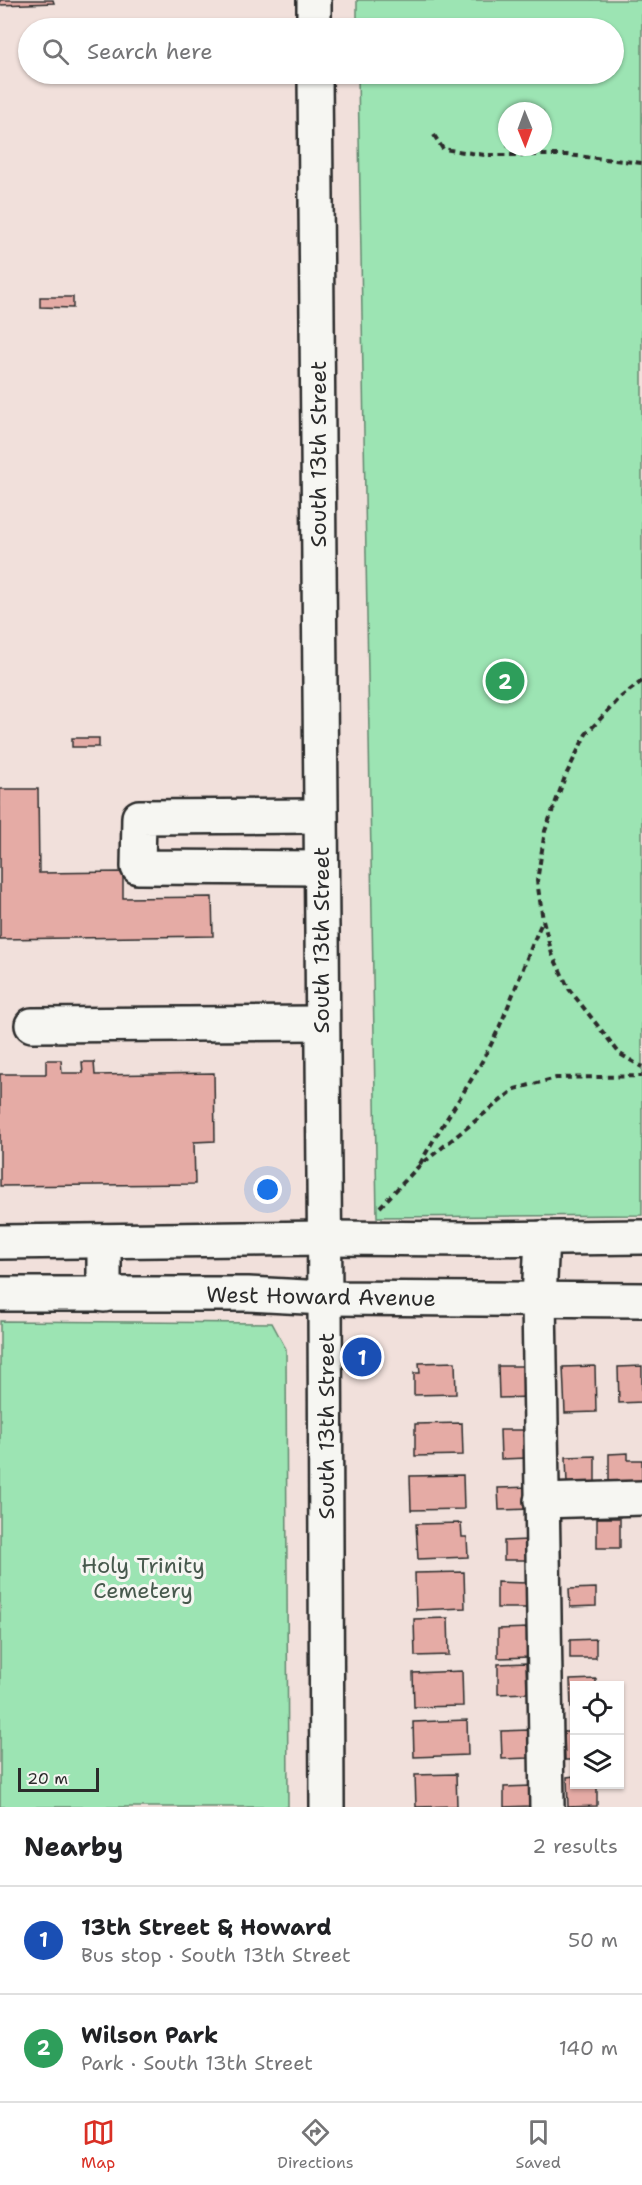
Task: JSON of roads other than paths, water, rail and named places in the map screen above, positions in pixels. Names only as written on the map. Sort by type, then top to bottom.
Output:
[{"type":"street","points":[[314,0],[314,18]]},
{"type":"street","name":"South 13th Street","points":[[315,84],[327,1807]]},
{"type":"street","points":[[320,816],[139,817],[138,867],[321,868]]},
{"type":"street","points":[[32,1025],[322,1023]]},
{"type":"street","points":[[0,1242],[642,1237]]},
{"type":"street","points":[[542,1238],[539,1299],[547,1807]]},
{"type":"street","points":[[104,1241],[104,1295]]},
{"type":"street","name":"West Howard Avenue","points":[[0,1294],[248,1294],[325,1298],[642,1300]]},
{"type":"street","points":[[541,1501],[642,1498]]},
{"type":"place","name":"Wilson Park","points":[[505,681]]},
{"type":"place","name":"13th Street & Howard","points":[[362,1357]]},
{"type":"park label","name":"Holy Trinity Cemetery","points":[[143,1578]]}]
